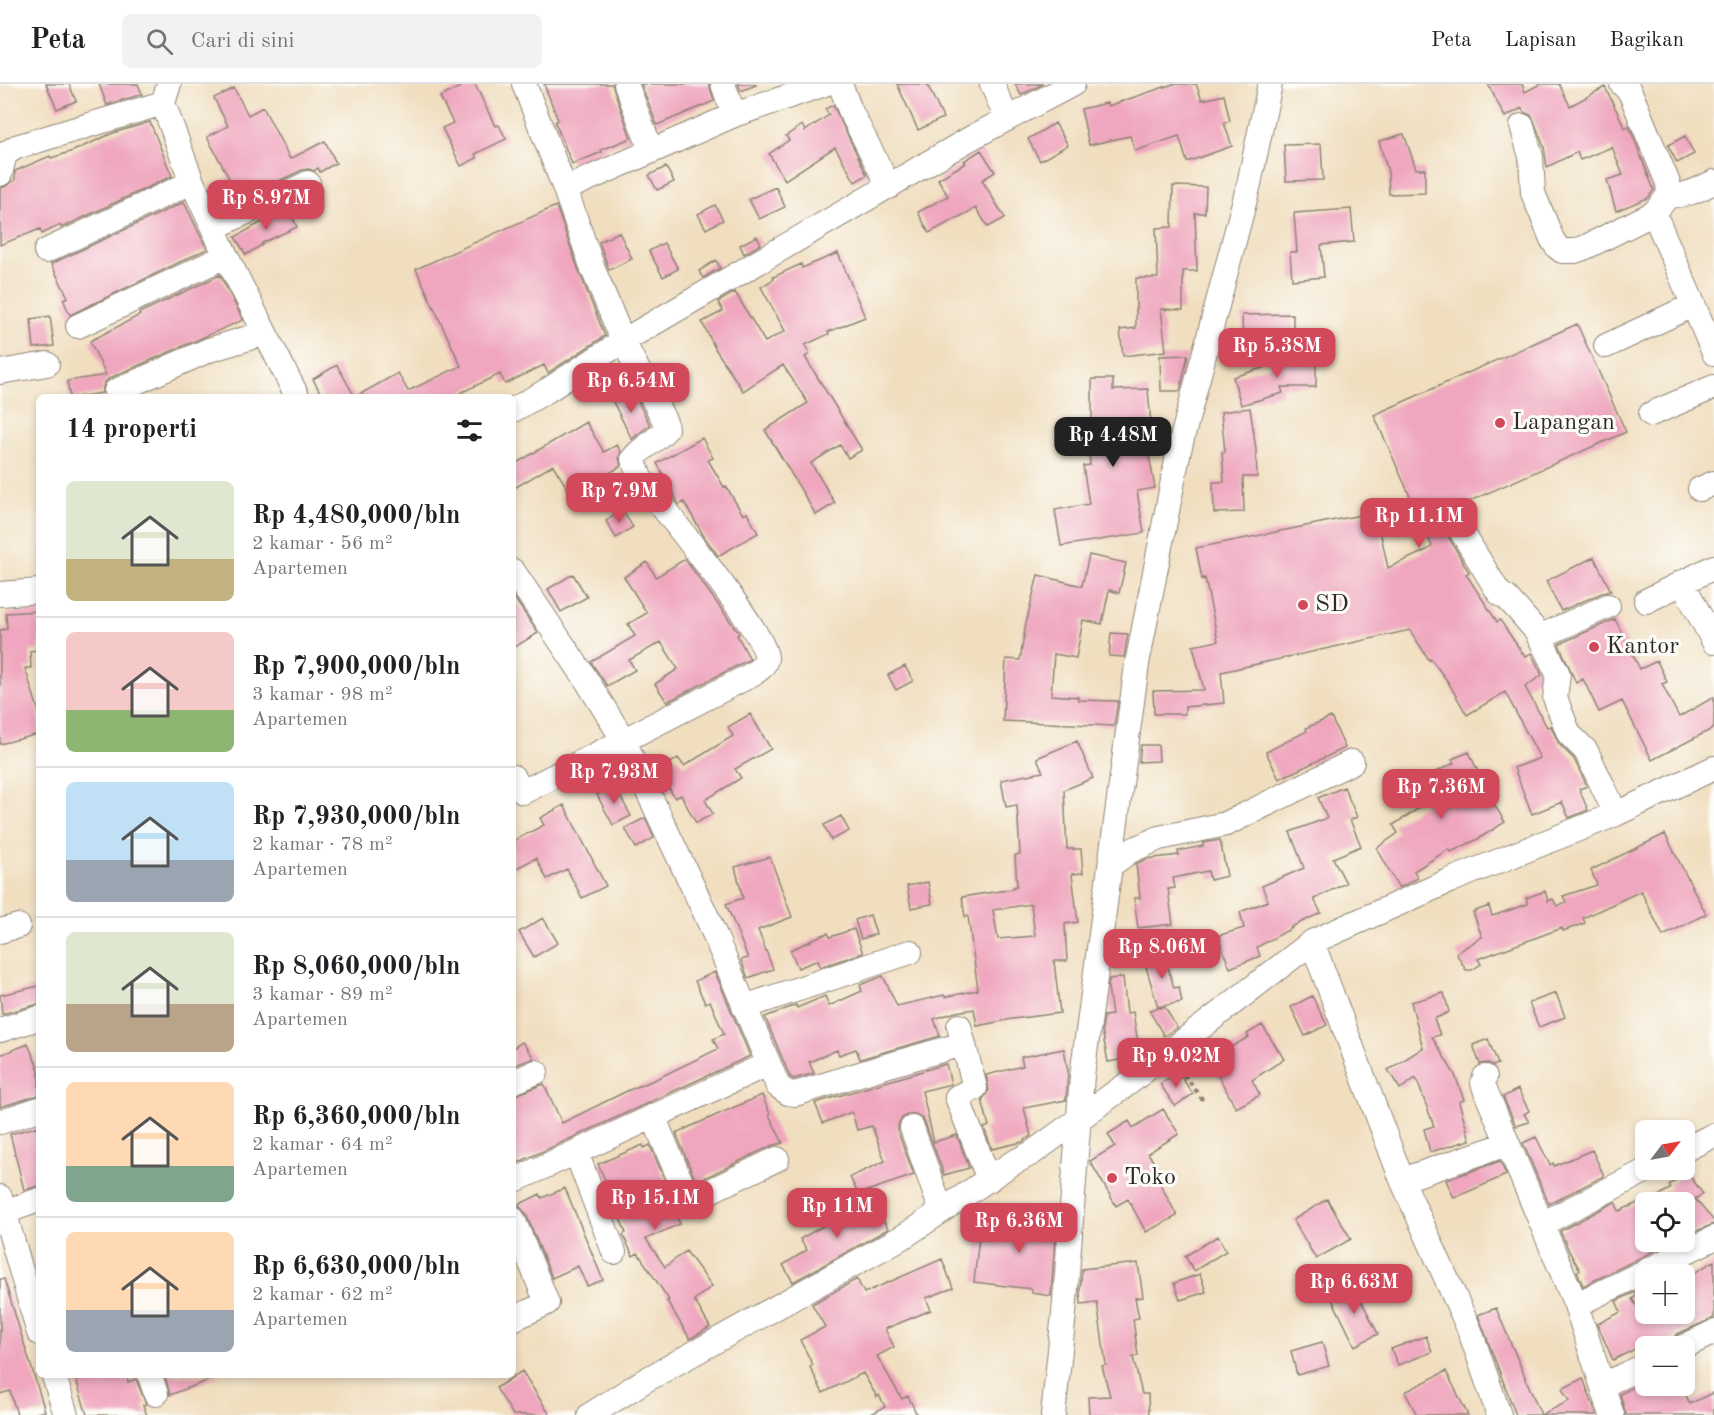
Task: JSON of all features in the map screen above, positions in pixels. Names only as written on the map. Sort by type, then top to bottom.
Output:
[{"type":"street","points":[[516,789],[545,779],[624,741],[747,677],[762,668],[766,658],[762,643],[725,587],[680,531],[634,467],[633,459],[636,454],[662,435],[666,429],[659,408],[623,341],[593,269],[524,84]]},
{"type":"street","points":[[626,84],[651,150]]},
{"type":"street","points":[[723,84],[734,115]]},
{"type":"street","points":[[565,189],[734,115],[827,84],[850,110],[889,187]]},
{"type":"street","points":[[992,84],[1007,119]]},
{"type":"street","points":[[516,408],[623,341],[1007,119],[1073,84]]},
{"type":"street","points":[[1053,1415],[1064,1313],[1084,1066],[1137,664],[1179,450],[1249,184],[1270,84]]},
{"type":"street","points":[[1521,126],[1532,157],[1533,193],[1544,224],[1557,248],[1562,251],[1575,251],[1654,213],[1669,195],[1668,183],[1630,92],[1623,84]]},
{"type":"street","points":[[0,174],[5,154],[16,147],[166,94],[192,182],[226,256],[296,394]]},
{"type":"street","points":[[46,251],[192,182]]},
{"type":"street","points":[[1669,195],[1689,194],[1714,182]]},
{"type":"street","points":[[213,228],[308,183]]},
{"type":"street","points":[[1654,213],[1714,353]]},
{"type":"street","points":[[78,326],[226,256]]},
{"type":"street","points":[[1606,346],[1693,305]]},
{"type":"street","points":[[116,391],[209,350],[265,333]]},
{"type":"street","points":[[0,372],[47,364]]},
{"type":"street","points":[[1651,414],[1714,387]]},
{"type":"street","points":[[1457,524],[1499,593],[1508,598],[1539,637],[1558,674],[1555,698],[1569,734],[1586,751],[1616,814]]},
{"type":"street","points":[[1646,600],[1714,567]]},
{"type":"street","points":[[516,575],[584,676],[624,741],[708,919],[778,1086],[788,1093],[795,1094],[961,1035],[975,1088],[957,1097],[989,1180]]},
{"type":"street","points":[[1683,582],[1714,642]]},
{"type":"street","points":[[0,594],[36,591]]},
{"type":"street","points":[[1539,637],[1608,606]]},
{"type":"street","points":[[1111,865],[1130,851],[1159,838],[1226,824],[1352,762]]},
{"type":"street","points":[[590,1415],[644,1381],[906,1235],[1011,1164],[1032,1153],[1130,1082],[1312,942],[1449,881],[1616,814],[1714,768]]},
{"type":"street","points":[[1312,942],[1402,1180],[1470,1331],[1499,1415]]},
{"type":"street","points":[[744,1007],[910,952]]},
{"type":"street","points":[[0,1030],[36,1019]]},
{"type":"street","points":[[516,1180],[768,1064]]},
{"type":"street","points":[[1084,1066],[1092,1079],[1104,1086],[1130,1082]]},
{"type":"street","points":[[516,1081],[536,1072]]},
{"type":"street","points":[[1485,1077],[1483,1083],[1486,1092],[1576,1305],[1612,1415]]},
{"type":"street","points":[[0,1122],[36,1110]]},
{"type":"street","points":[[653,1116],[689,1202],[777,1159]]},
{"type":"street","points":[[912,1128],[941,1210]]},
{"type":"street","points":[[1695,1144],[1714,1135]]},
{"type":"street","points":[[1402,1180],[1507,1144]]},
{"type":"street","points":[[576,1152],[615,1252]]},
{"type":"street","points":[[1542,1224],[1635,1176]]},
{"type":"street","points":[[36,1200],[2,1204],[31,1272],[36,1307]]},
{"type":"street","points":[[516,1226],[547,1303],[516,1318]]},
{"type":"street","points":[[1576,1305],[1714,1238]]},
{"type":"street","points":[[31,1272],[36,1310]]},
{"type":"street","points":[[1695,1341],[1714,1332]]},
{"type":"street","points":[[1603,1384],[1635,1370]]},
{"type":"street","points":[[53,1378],[64,1415]]},
{"type":"path","points":[[1169,1052],[1204,1103]]},
{"type":"building","points":[[46,84],[69,84],[76,101],[57,109]]},
{"type":"building","points":[[99,84],[138,84],[142,94],[107,105]]},
{"type":"building","points":[[466,84],[475,84],[495,126],[499,125],[506,139],[475,154],[477,158],[461,166],[442,128],[453,123],[440,97]]},
{"type":"building","points":[[544,84],[612,84],[631,138],[572,164],[555,122],[558,120]]},
{"type":"building","points":[[641,84],[709,84],[714,101],[657,125]]},
{"type":"building","points":[[738,84],[755,84],[756,85],[741,91]]},
{"type":"building","points":[[897,84],[927,84],[943,118],[918,130]]},
{"type":"building","points":[[1015,84],[1043,84],[1021,95]]},
{"type":"building","points":[[1173,84],[1196,84],[1202,100],[1224,95],[1230,121],[1224,123],[1232,146],[1187,162],[1179,136],[1135,151],[1130,136],[1089,145],[1081,109],[1107,103],[1108,106]]},
{"type":"building","points":[[1488,84],[1522,84],[1525,92],[1540,84],[1559,84],[1570,106],[1605,87],[1625,128],[1629,126],[1654,190],[1648,198],[1616,211],[1607,180],[1623,175],[1612,147],[1580,160],[1577,152],[1547,167],[1544,147],[1532,116],[1524,112],[1522,108],[1505,117]]},
{"type":"building","points":[[234,88],[248,115],[263,107],[290,159],[325,141],[336,163],[320,172],[318,168],[314,171],[302,170],[220,209],[210,187],[229,178],[207,137],[228,126],[214,98]]},
{"type":"building","points":[[833,105],[867,175],[855,182],[835,147],[785,180],[769,154],[789,140],[786,136],[802,125],[805,131],[829,115],[825,109]]},
{"type":"building","points":[[150,122],[172,176],[61,228],[60,225],[42,234],[40,229],[0,245],[0,188],[15,180],[15,171],[50,156],[51,158],[73,151],[113,133]]},
{"type":"building","points":[[1055,123],[1068,145],[1040,161],[1028,139]]},
{"type":"building","points":[[1404,134],[1416,169],[1425,169],[1425,193],[1389,194],[1388,172],[1379,141]]},
{"type":"building","points":[[1685,136],[1694,154],[1677,163],[1668,145]]},
{"type":"building","points":[[1321,144],[1323,180],[1286,181],[1284,145]]},
{"type":"building","points":[[981,150],[995,172],[982,180],[1005,218],[988,227],[976,208],[929,233],[918,212],[948,196],[938,179],[966,163],[964,161]]},
{"type":"building","points":[[666,167],[674,182],[657,190],[649,175]]},
{"type":"building","points":[[1173,186],[1206,187],[1205,213],[1195,213],[1197,271],[1183,271],[1183,310],[1161,309],[1166,351],[1123,356],[1120,330],[1136,328],[1136,278],[1158,278],[1156,228],[1172,227]]},
{"type":"building","points":[[776,187],[785,207],[759,219],[749,199]]},
{"type":"building","points":[[184,202],[207,249],[70,315],[63,299],[68,297],[51,264]]},
{"type":"building","points":[[715,205],[723,220],[706,229],[698,214]]},
{"type":"building","points":[[556,206],[605,336],[548,373],[544,365],[505,384],[500,374],[461,394],[360,394],[398,373],[408,391],[461,366],[416,269]]},
{"type":"building","points":[[288,208],[297,227],[262,243],[246,255],[235,237]]},
{"type":"building","points":[[1351,209],[1354,242],[1321,245],[1324,277],[1292,280],[1290,252],[1297,252],[1294,213]]},
{"type":"building","points":[[619,232],[632,259],[609,270],[599,242]]},
{"type":"building","points":[[757,236],[761,244],[744,254],[740,245]]},
{"type":"building","points":[[664,243],[678,269],[663,277],[649,251]]},
{"type":"building","points":[[838,253],[865,317],[828,332],[829,334],[805,345],[810,354],[805,357],[862,450],[848,458],[840,445],[811,463],[835,503],[816,515],[765,430],[808,403],[783,365],[743,391],[716,350],[702,322],[723,311],[718,302],[735,292],[765,342],[785,331],[761,287],[774,279],[773,277],[801,264],[802,268]]},
{"type":"building","points":[[716,260],[720,268],[703,278],[699,271]]},
{"type":"building","points":[[220,275],[243,320],[110,378],[104,383],[102,393],[69,394],[67,381],[106,375],[90,341],[140,315],[139,313]]},
{"type":"building","points":[[1293,314],[1293,343],[1243,344],[1242,315]]},
{"type":"building","points":[[50,316],[54,346],[34,348],[31,319]]},
{"type":"building","points":[[1577,324],[1626,432],[1440,514],[1444,521],[1445,531],[1469,572],[1466,574],[1497,622],[1500,620],[1525,657],[1531,653],[1542,675],[1525,687],[1547,727],[1551,726],[1559,744],[1574,759],[1587,786],[1579,789],[1588,810],[1569,818],[1562,802],[1532,814],[1514,768],[1540,758],[1505,692],[1467,715],[1448,682],[1431,659],[1429,660],[1410,630],[1221,672],[1224,703],[1185,707],[1185,714],[1154,714],[1153,691],[1204,690],[1193,646],[1218,641],[1205,578],[1202,579],[1196,548],[1376,512],[1388,568],[1427,550],[1432,546],[1374,415]]},
{"type":"building","points":[[1316,352],[1316,387],[1281,387],[1283,393],[1241,405],[1233,377]]},
{"type":"building","points":[[1188,355],[1180,391],[1161,391],[1160,356]]},
{"type":"building","points":[[337,365],[353,394],[321,394],[313,379]]},
{"type":"building","points":[[1092,379],[1113,379],[1113,390],[1148,389],[1153,449],[1148,450],[1155,488],[1137,491],[1144,533],[1061,546],[1055,510],[1089,504],[1083,466],[1090,465],[1087,425],[1092,425]]},
{"type":"building","points":[[632,390],[650,425],[632,439],[612,400]]},
{"type":"building","points":[[1250,408],[1257,477],[1243,477],[1244,512],[1214,513],[1213,482],[1224,482],[1222,452],[1225,452],[1221,412]]},
{"type":"building","points":[[586,422],[604,452],[617,445],[621,452],[619,457],[621,466],[572,496],[553,465],[516,487],[516,463]]},
{"type":"building","points":[[702,438],[713,458],[708,460],[743,515],[747,513],[758,533],[718,556],[684,502],[679,505],[657,463]]},
{"type":"building","points":[[622,510],[633,527],[616,538],[606,521]]},
{"type":"building","points":[[1089,555],[1126,563],[1119,593],[1109,590],[1102,624],[1083,620],[1076,658],[1054,654],[1051,695],[1078,697],[1078,700],[1118,701],[1114,726],[1003,721],[1006,659],[1020,660],[1038,575],[1082,586]]},
{"type":"building","points":[[1594,557],[1611,591],[1561,611],[1546,581]]},
{"type":"building","points":[[685,559],[738,632],[737,635],[750,659],[667,702],[655,684],[678,669],[661,642],[629,660],[635,670],[607,686],[591,662],[635,636],[628,624],[647,613],[624,577],[647,562],[656,577]]},
{"type":"building","points":[[573,574],[587,597],[561,612],[548,589]]},
{"type":"building","points":[[516,600],[538,633],[516,646]]},
{"type":"building","points":[[36,611],[36,650],[30,651],[31,668],[25,668],[36,703],[36,735],[0,744],[0,630],[7,629],[6,613]]},
{"type":"building","points":[[1615,619],[1640,669],[1657,661],[1667,682],[1662,684],[1679,717],[1714,697],[1714,728],[1652,760],[1622,701],[1599,712],[1583,679],[1576,683],[1559,644]]},
{"type":"building","points":[[1111,633],[1128,634],[1124,657],[1109,656]]},
{"type":"building","points":[[905,666],[913,681],[896,690],[888,675]]},
{"type":"building","points":[[750,714],[771,749],[735,769],[741,778],[705,800],[713,814],[696,823],[681,795],[675,798],[658,771],[678,758],[684,766],[733,736],[728,727]]},
{"type":"building","points":[[1331,717],[1345,748],[1279,779],[1266,752],[1307,731],[1306,728]]},
{"type":"building","points":[[1077,741],[1093,778],[1064,790],[1067,849],[1081,849],[1083,873],[1072,874],[1078,922],[1065,924],[1067,961],[1054,961],[1060,1013],[977,1026],[974,1009],[956,1012],[934,1019],[940,1036],[860,1059],[856,1049],[839,1055],[837,1050],[809,1062],[814,1073],[794,1079],[790,1077],[765,1017],[796,1005],[797,1008],[825,996],[829,1006],[862,991],[860,985],[883,976],[897,1006],[978,990],[968,916],[965,917],[962,897],[1013,889],[1017,886],[1015,855],[1020,854],[1017,805],[1006,807],[1001,780],[1043,772],[1037,758]],"holes":[[[1031,904],[1035,936],[998,939],[993,910]]]},
{"type":"building","points":[[1141,745],[1158,745],[1159,761],[1139,762]]},
{"type":"building","points":[[1469,752],[1489,796],[1505,822],[1478,839],[1451,852],[1449,849],[1414,871],[1418,878],[1399,888],[1377,848],[1398,833],[1393,825],[1427,803],[1417,781],[1454,763],[1452,759]]},
{"type":"building","points":[[614,785],[631,816],[613,825],[597,795]]},
{"type":"building","points":[[1344,787],[1357,817],[1350,820],[1361,846],[1333,858],[1346,883],[1314,899],[1321,913],[1257,947],[1260,956],[1230,968],[1217,936],[1244,928],[1240,912],[1268,901],[1262,886],[1304,868],[1290,832],[1327,818],[1318,798]]},
{"type":"building","points":[[564,805],[606,886],[582,898],[567,869],[547,879],[536,858],[516,868],[516,839],[544,825],[540,818]]},
{"type":"building","points":[[841,816],[849,831],[831,840],[824,825]]},
{"type":"building","points":[[645,818],[654,838],[636,848],[625,828]]},
{"type":"building","points":[[1665,834],[1706,914],[1663,936],[1641,891],[1583,918],[1585,923],[1563,931],[1562,928],[1478,959],[1481,964],[1472,970],[1466,970],[1456,953],[1482,937],[1473,912],[1489,906],[1492,916],[1528,904],[1526,898],[1545,891],[1548,901],[1553,899],[1557,906],[1566,902],[1563,896],[1597,885],[1591,870]]},
{"type":"building","points":[[1220,840],[1227,876],[1210,880],[1208,871],[1173,878],[1175,888],[1168,889],[1173,924],[1138,928],[1134,898],[1140,898],[1136,864],[1146,859],[1179,855],[1178,851]]},
{"type":"building","points":[[770,857],[792,917],[758,930],[773,969],[748,978],[741,960],[748,958],[726,904],[743,898],[735,867]]},
{"type":"building","points":[[928,882],[932,904],[911,908],[907,886]]},
{"type":"building","points":[[870,915],[876,934],[861,939],[855,920]]},
{"type":"building","points":[[543,918],[558,943],[534,957],[519,932]]},
{"type":"building","points":[[854,929],[863,953],[820,967],[818,960],[798,968],[790,950],[828,933],[830,937]]},
{"type":"building","points":[[1163,951],[1174,988],[1179,987],[1182,1002],[1158,1007],[1143,957]]},
{"type":"building","points":[[715,972],[750,1056],[516,1164],[516,1095],[544,1084],[562,1123],[718,1049],[713,1039],[724,1034],[710,1001],[705,1003],[695,981]]},
{"type":"building","points":[[1123,977],[1127,1013],[1133,1012],[1140,1056],[1108,1062],[1102,1030],[1104,1016],[1112,1015],[1109,979]]},
{"type":"building","points":[[36,987],[36,1005],[2,1014],[0,995]]},
{"type":"building","points":[[1444,993],[1449,1012],[1434,1019],[1440,1035],[1432,1037],[1455,1075],[1464,1100],[1459,1102],[1470,1140],[1430,1152],[1424,1129],[1434,1126],[1416,1078],[1400,1089],[1388,1070],[1423,1048],[1411,1002]]},
{"type":"building","points":[[1556,993],[1565,1017],[1539,1027],[1529,1003]]},
{"type":"building","points":[[1312,996],[1327,1025],[1305,1036],[1291,1007]]},
{"type":"building","points":[[1165,1007],[1177,1028],[1164,1036],[1149,1010]]},
{"type":"building","points":[[1262,1025],[1284,1059],[1252,1080],[1260,1095],[1236,1108],[1209,1059],[1249,1037],[1247,1034]]},
{"type":"building","points":[[1488,1039],[1498,1064],[1493,1066],[1489,1063],[1480,1064],[1473,1045]]},
{"type":"building","points":[[522,1042],[534,1058],[516,1065],[516,1046]]},
{"type":"building","points":[[28,1044],[36,1063],[36,1096],[0,1107],[0,1055]]},
{"type":"building","points":[[1064,1049],[1068,1071],[1066,1100],[1024,1108],[1031,1136],[1022,1142],[992,1149],[984,1128],[989,1126],[982,1100],[989,1090],[986,1075],[1023,1066],[1021,1057]]},
{"type":"building","points":[[946,1064],[951,1084],[922,1091],[934,1142],[957,1135],[969,1168],[944,1175],[925,1123],[915,1114],[908,1114],[901,1119],[898,1132],[914,1175],[858,1194],[850,1177],[885,1161],[872,1126],[857,1130],[852,1112],[823,1123],[815,1103]]},
{"type":"building","points":[[1178,1072],[1193,1094],[1175,1106],[1160,1084]]},
{"type":"building","points":[[1518,1089],[1529,1111],[1524,1114],[1529,1122],[1516,1126],[1503,1097]]},
{"type":"building","points":[[762,1095],[783,1143],[771,1146],[696,1182],[676,1133]]},
{"type":"building","points":[[1163,1109],[1179,1134],[1148,1153],[1158,1169],[1154,1172],[1177,1216],[1146,1232],[1128,1199],[1116,1206],[1090,1161],[1115,1146],[1108,1134],[1129,1121],[1133,1128]]},
{"type":"building","points":[[36,1127],[36,1187],[24,1190],[10,1134]]},
{"type":"building","points":[[1536,1137],[1550,1165],[1553,1163],[1554,1166],[1592,1150],[1604,1176],[1549,1204],[1523,1143]]},
{"type":"building","points":[[643,1145],[644,1148],[650,1145],[672,1197],[668,1199],[680,1224],[646,1239],[665,1267],[686,1251],[712,1286],[694,1300],[710,1327],[690,1339],[667,1301],[669,1300],[638,1253],[633,1256],[623,1235],[626,1233],[618,1210],[598,1164]]},
{"type":"building","points":[[1500,1161],[1506,1175],[1454,1198],[1446,1180]]},
{"type":"building","points":[[1676,1180],[1693,1180],[1703,1194],[1695,1199],[1695,1192],[1665,1192],[1671,1188],[1669,1185]]},
{"type":"building","points":[[565,1188],[603,1280],[587,1286],[578,1266],[552,1278],[526,1214],[518,1205],[540,1194],[542,1198]]},
{"type":"building","points":[[871,1198],[888,1229],[793,1282],[783,1265],[807,1250],[800,1239]]},
{"type":"building","points":[[1327,1199],[1351,1239],[1316,1259],[1293,1220]]},
{"type":"building","points":[[1695,1199],[1714,1221],[1714,1224],[1695,1232]]},
{"type":"building","points":[[1615,1202],[1619,1211],[1635,1204],[1635,1252],[1652,1252],[1583,1286],[1577,1271],[1580,1270],[1560,1231]]},
{"type":"building","points":[[1026,1208],[1057,1210],[1051,1296],[1032,1293],[1032,1289],[974,1282],[980,1227],[1025,1232]]},
{"type":"building","points":[[1218,1236],[1226,1251],[1194,1271],[1185,1256]]},
{"type":"building","points":[[942,1259],[953,1288],[926,1298],[931,1310],[885,1329],[894,1347],[877,1356],[902,1399],[908,1396],[917,1415],[869,1415],[885,1407],[863,1373],[823,1393],[810,1367],[813,1365],[800,1340],[825,1327],[812,1304],[857,1279],[864,1293]]},
{"type":"building","points":[[1714,1261],[1714,1318],[1675,1336],[1635,1336],[1635,1349],[1613,1360],[1597,1324],[1621,1312],[1616,1301],[1635,1292],[1632,1299],[1635,1304],[1635,1324],[1695,1324],[1695,1272]]},
{"type":"building","points":[[1138,1263],[1143,1297],[1135,1298],[1139,1318],[1133,1319],[1138,1356],[1133,1357],[1142,1394],[1148,1394],[1149,1415],[1089,1415],[1088,1397],[1110,1396],[1102,1366],[1106,1365],[1097,1302],[1081,1304],[1082,1269]]},
{"type":"building","points":[[1200,1274],[1206,1292],[1180,1300],[1174,1283]]},
{"type":"building","points":[[0,1279],[4,1279],[45,1411],[17,1415],[10,1391],[0,1394]]},
{"type":"building","points":[[1353,1284],[1378,1334],[1355,1346],[1330,1295]]},
{"type":"building","points":[[1496,1308],[1541,1415],[1516,1415],[1478,1315]]},
{"type":"building","points":[[1426,1336],[1432,1352],[1398,1365],[1391,1349]]},
{"type":"building","points":[[1322,1342],[1329,1366],[1297,1375],[1291,1351]]},
{"type":"building","points":[[522,1371],[550,1415],[513,1415],[496,1388],[511,1378],[516,1378],[516,1375]]},
{"type":"building","points":[[1446,1371],[1468,1415],[1417,1415],[1405,1392]]},
{"type":"building","points":[[76,1378],[127,1378],[128,1382],[136,1379],[146,1404],[143,1405],[147,1415],[87,1415]]},
{"type":"building","points":[[166,1378],[214,1378],[170,1395]]},
{"type":"building","points":[[1583,1378],[1597,1415],[1541,1415],[1569,1401],[1562,1389]]},
{"type":"building","points":[[1635,1386],[1635,1396],[1686,1396],[1690,1404],[1714,1392],[1714,1415],[1626,1415],[1620,1394]]},
{"type":"place","name":"Lapangan","points":[[1500,423]]},
{"type":"place","name":"SD","points":[[1303,605]]},
{"type":"place","name":"Kantor","points":[[1594,647]]},
{"type":"place","name":"Toko","points":[[1112,1178]]}]
